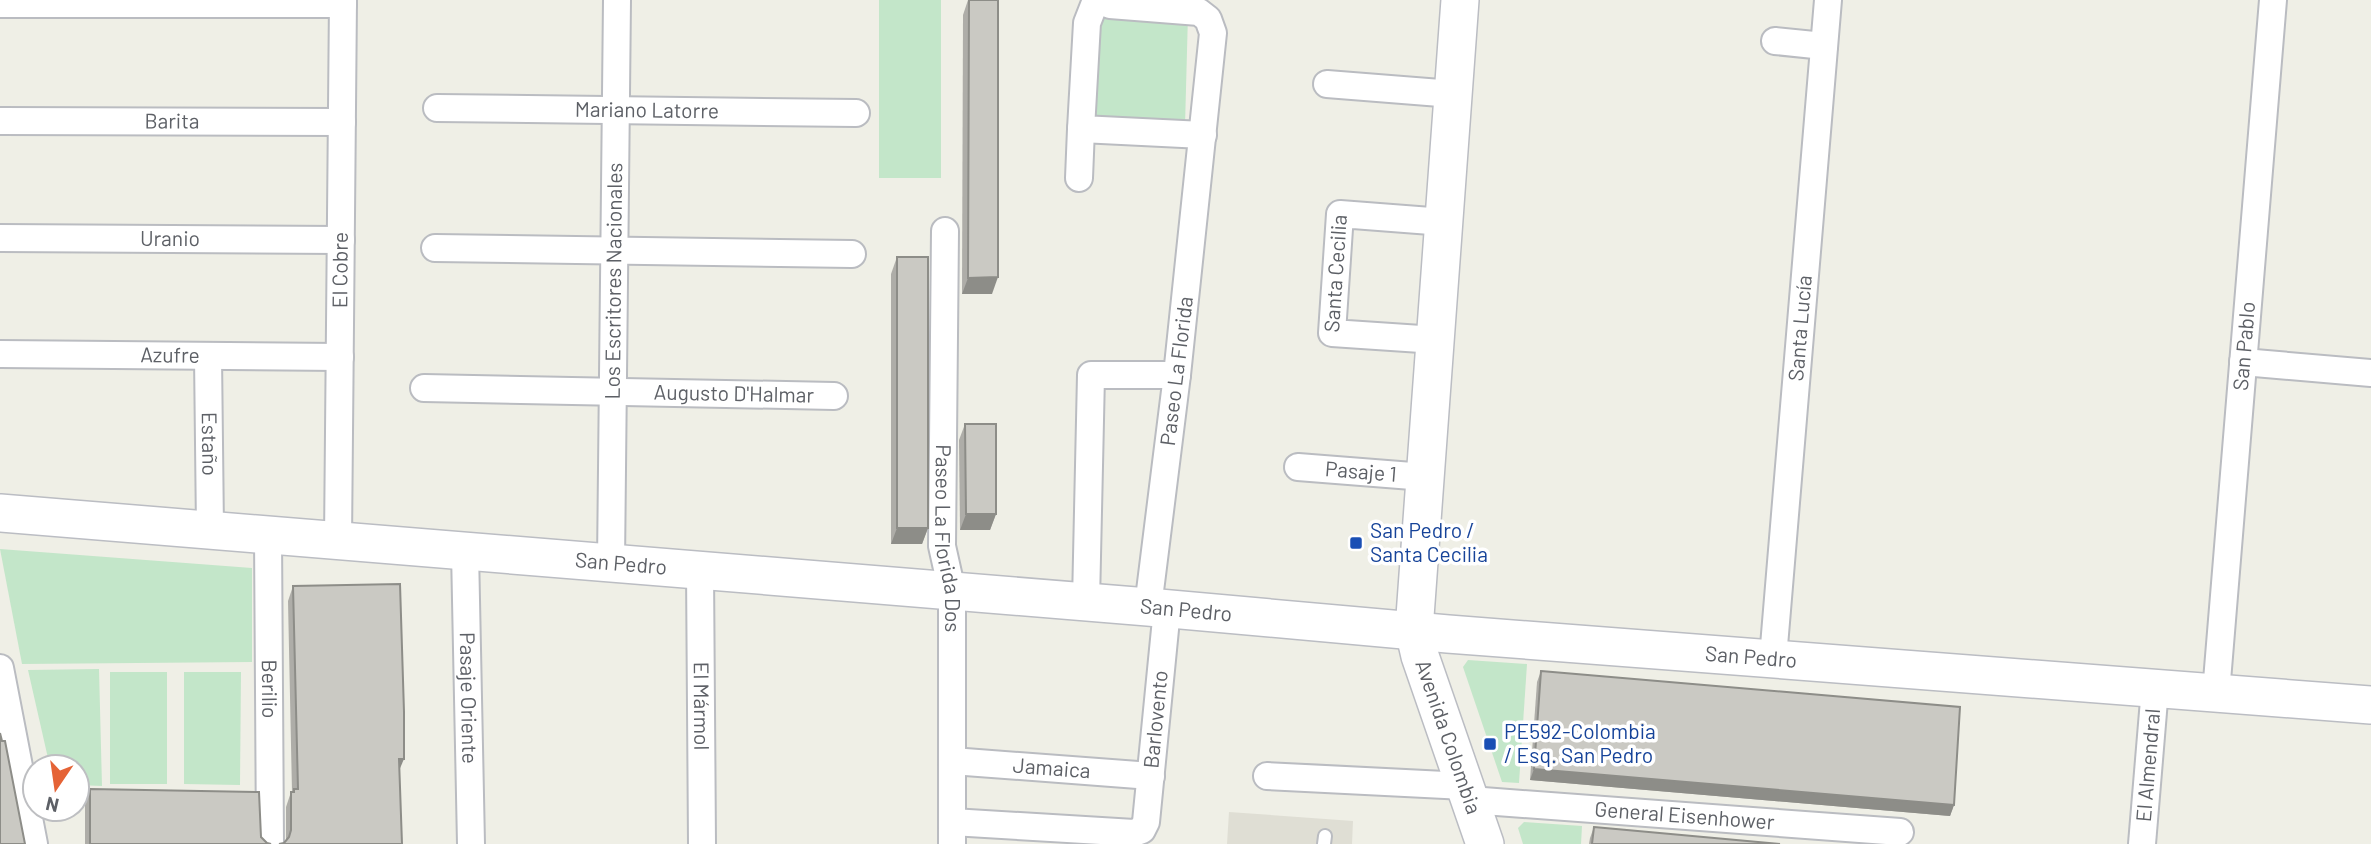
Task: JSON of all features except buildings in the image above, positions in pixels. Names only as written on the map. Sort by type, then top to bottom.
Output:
[{"type":"street","name":"Los Escritores Nacionales","points":[[611,563],[617,0]]},
{"type":"street","name":"Paseo La Florida","points":[[1079,178],[1087,23],[1098,0],[1110,5],[1193,11],[1208,19],[1213,33],[1177,375],[1158,608]]},
{"type":"street","points":[[1414,630],[1460,0]]},
{"type":"street","name":"Santa Lucía","points":[[1773,658],[1828,0]]},
{"type":"street","name":"San Pablo","points":[[2216,693],[2273,0]]},
{"type":"street","points":[[0,4],[343,2]]},
{"type":"street","name":"El Cobre","points":[[338,541],[343,2]]},
{"type":"street","points":[[1775,41],[1824,46]]},
{"type":"street","points":[[1327,84],[1453,94]]},
{"type":"street","name":"Mariano Latorre","points":[[437,108],[856,113]]},
{"type":"street","name":"Barita","points":[[0,121],[342,122]]},
{"type":"street","points":[[1081,129],[1203,135]]},
{"type":"street","name":"Santa Cecilia","points":[[1436,340],[1332,333],[1340,214],[1444,222]]},
{"type":"street","name":"Paseo La Florida Dos","points":[[945,231],[942,547],[951,591],[952,833]]},
{"type":"street","name":"Uranio","points":[[0,238],[341,240]]},
{"type":"street","points":[[435,248],[852,254]]},
{"type":"street","name":"Azufre","points":[[0,354],[340,357]]},
{"type":"street","name":"Estaño","points":[[208,356],[210,530]]},
{"type":"street","points":[[2243,362],[2371,373]]},
{"type":"street","points":[[1086,602],[1091,375],[1177,375]]},
{"type":"street","name":"Augusto D'Halmar","points":[[424,387],[834,396]]},
{"type":"street","name":"Pasaje 1","points":[[1298,467],[1425,477]]},
{"type":"street","name":"San Pedro","points":[[0,513],[1414,630],[2371,705]]},
{"type":"street","name":"Berilio","points":[[268,535],[270,844]]},
{"type":"street","name":"Pasaje Oriente","points":[[466,551],[471,844]]},
{"type":"street","name":"El Mármol","points":[[700,570],[702,844]]},
{"type":"street","name":"Barlovento","points":[[952,833],[1134,833],[1142,830],[1146,822],[1151,776],[1158,608]]},
{"type":"street","name":"Avenida Colombia","points":[[1414,630],[1420,656],[1485,844]]},
{"type":"street","points":[[0,668],[8,749],[32,844]]},
{"type":"street","name":"El Almendral","points":[[2142,844],[2155,688]]},
{"type":"street","name":"Jamaica","points":[[952,761],[1151,776]]},
{"type":"street","name":"General Eisenhower","points":[[1267,776],[1900,832]]},
{"type":"shaded area","points":[[1229,812],[1353,821],[1352,844],[1227,844]]},
{"type":"green space","points":[[879,0],[941,0],[941,178],[879,178]]},
{"type":"green space","points":[[1098,12],[1188,14],[1185,126],[1095,124]]},
{"type":"green space","points":[[0,549],[252,568],[252,662],[22,664]]},
{"type":"green space","points":[[1468,660],[1527,664],[1519,783],[1502,782],[1463,667]]},
{"type":"green space","points":[[99,669],[102,786],[91,786],[91,753],[47,753],[28,670]]},
{"type":"green space","points":[[110,672],[167,672],[167,784],[110,784]]},
{"type":"green space","points":[[184,672],[241,672],[240,785],[184,784]]},
{"type":"green space","points":[[1524,822],[1582,826],[1581,844],[1523,844],[1518,828]]},
{"type":"place","name":"San Pedro / Santa Cecilia","points":[[1356,543]]},
{"type":"place","name":"PE592-Colombia / Esq. San Pedro","points":[[1490,744]]}]
